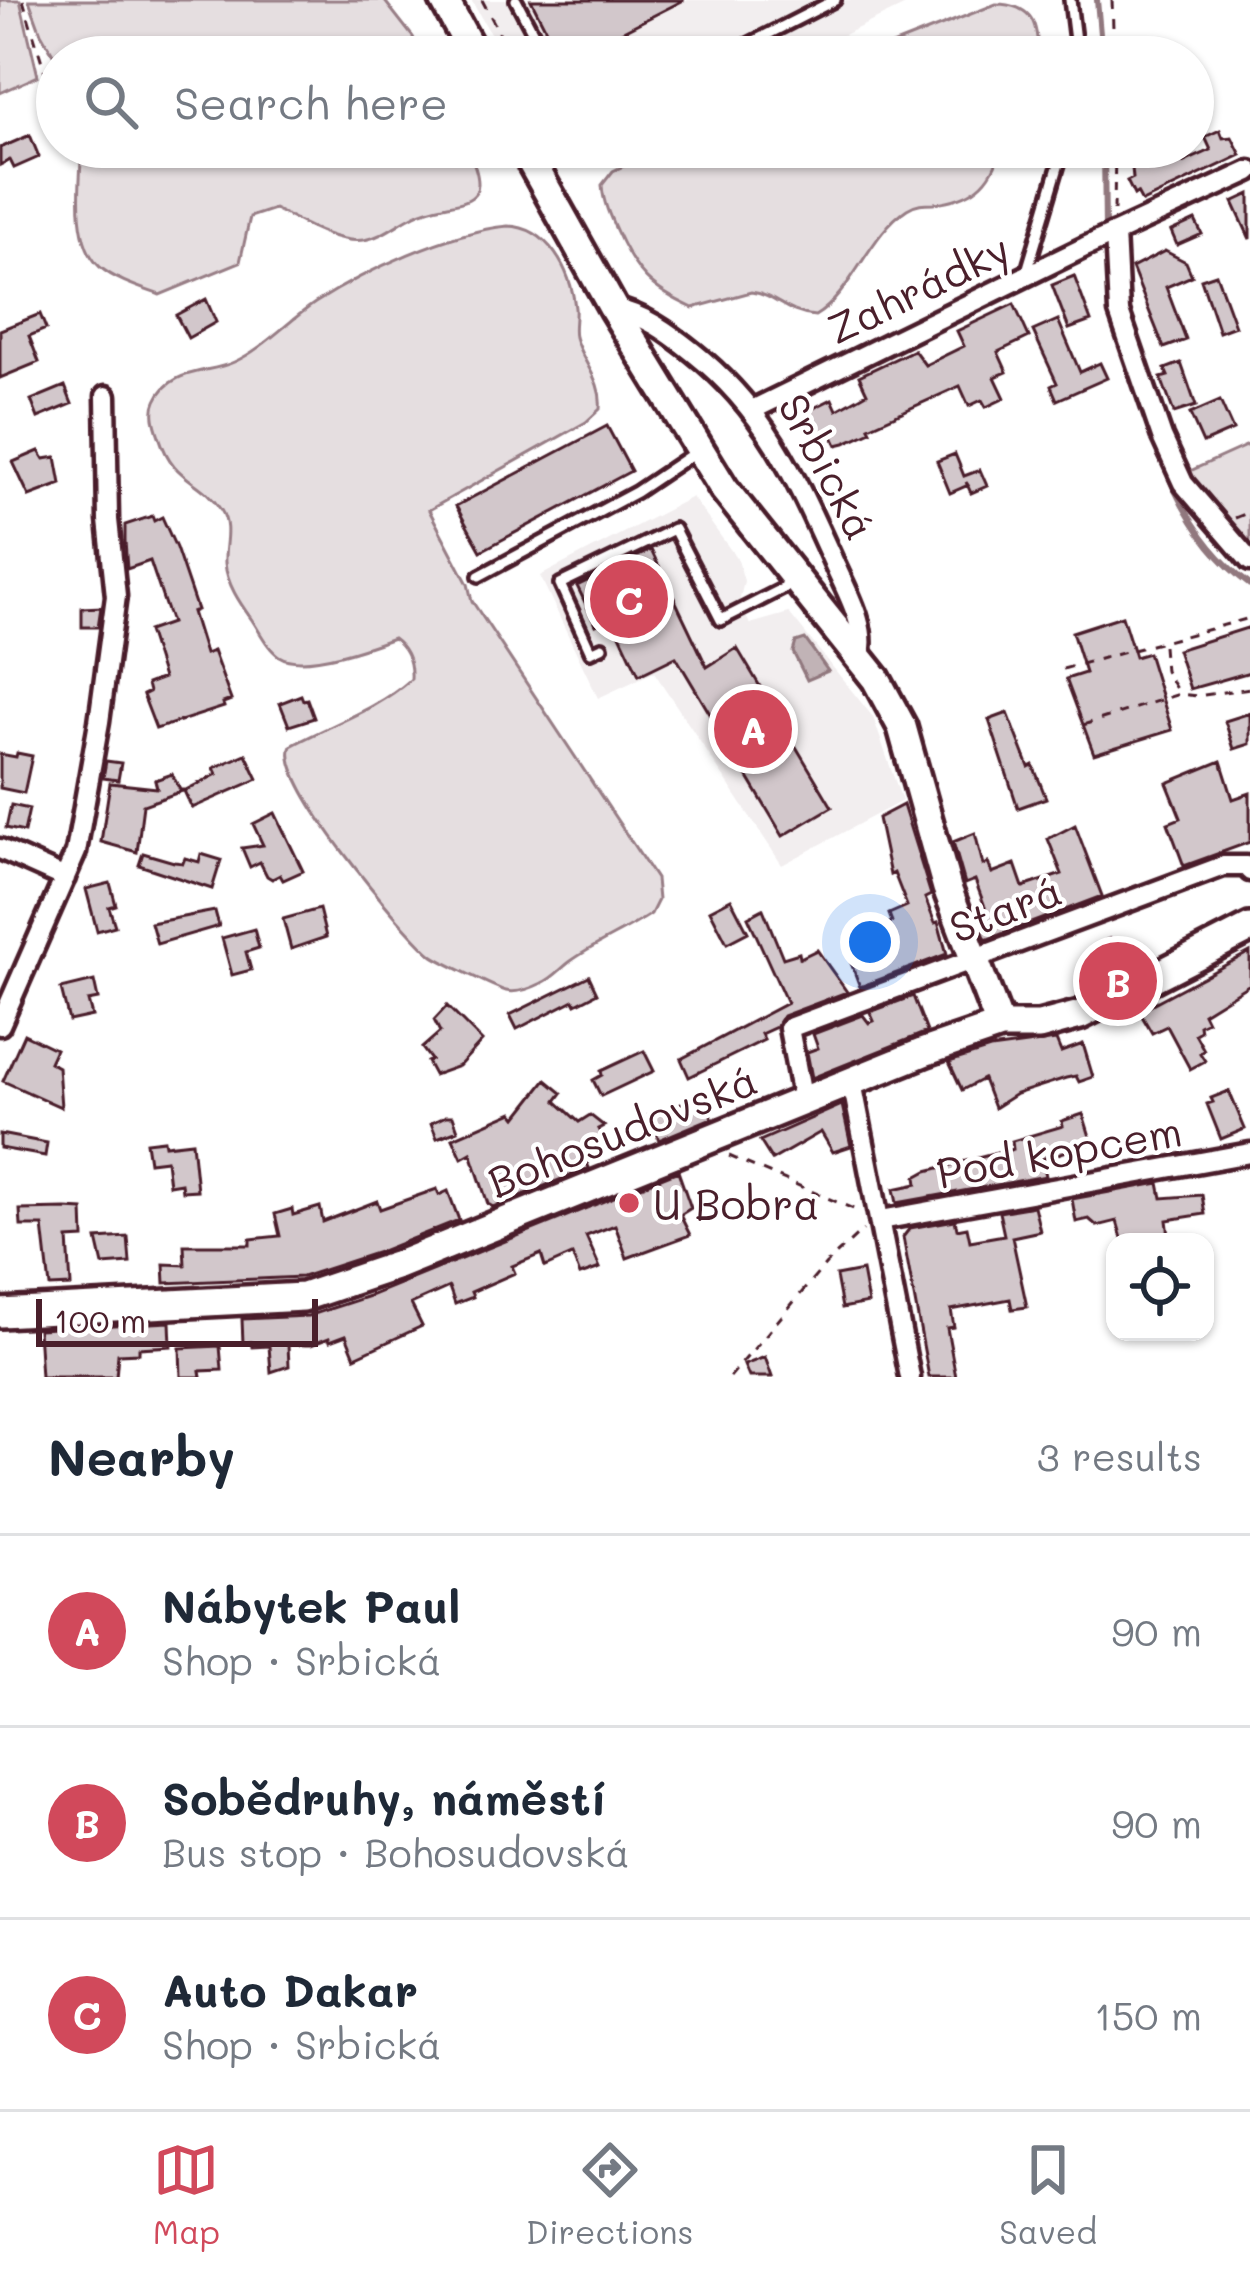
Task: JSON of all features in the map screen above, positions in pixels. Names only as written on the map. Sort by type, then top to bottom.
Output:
[{"type":"street","points":[[444,0],[464,36]]},
{"type":"street","name":"Srbická","points":[[536,168],[699,451],[887,696],[902,727],[933,844],[1000,1026]]},
{"type":"street","name":"Zahrádky","points":[[754,409],[1250,172]]},
{"type":"street","points":[[1115,233],[1120,312],[1162,436],[1183,484],[1250,561]]},
{"type":"street","name":"Srbická","points":[[614,308],[639,314],[673,336],[754,409],[811,510],[852,604],[864,644],[859,658]]},
{"type":"street","points":[[0,1025],[65,878],[80,830],[116,596],[108,520],[106,396]]},
{"type":"street","points":[[0,849],[65,878]]},
{"type":"street","name":"Stará","points":[[803,1102],[789,1028],[1223,866],[1246,866],[1250,871]]},
{"type":"street","name":"Bohosudovská","points":[[0,1313],[303,1297],[398,1265],[1000,1026],[1039,1026],[1080,1015],[1250,928]]},
{"type":"street","points":[[852,1082],[910,1377]]},
{"type":"street","name":"Pod kopcem","points":[[880,1220],[1250,1153]]},
{"type":"lane","points":[[516,0],[535,36]]},
{"type":"lane","points":[[765,36],[835,0]]},
{"type":"lane","points":[[1070,0],[1074,36]]},
{"type":"lane","points":[[1025,276],[1058,168]]},
{"type":"lane","points":[[478,576],[636,492],[699,451]]},
{"type":"lane","points":[[602,647],[591,652],[560,584],[674,529],[721,620],[796,582]]},
{"type":"path","points":[[23,0],[36,42]]},
{"type":"path","points":[[482,0],[500,36]]},
{"type":"path","points":[[1112,0],[1113,36]]},
{"type":"path","points":[[1114,168],[1115,233]]},
{"type":"path","points":[[1063,669],[1250,618]]},
{"type":"path","points":[[1163,643],[1165,671],[1179,694]]},
{"type":"path","points":[[1083,725],[1179,694],[1250,688]]},
{"type":"path","points":[[1118,972],[1107,971],[1096,953],[1109,938],[1118,937],[1129,946],[1131,960],[1126,967]]},
{"type":"path","points":[[700,1144],[880,1220]]},
{"type":"path","points":[[730,1377],[826,1264],[880,1220]]},
{"type":"shaded area","points":[[0,0],[20,0],[36,77],[0,93]]},
{"type":"shaded area","points":[[29,0],[384,0],[412,36],[43,36]]},
{"type":"shaded area","points":[[471,0],[916,0],[841,36],[492,36]]},
{"type":"shaded area","points":[[996,4],[1026,13],[1037,36],[915,36]]},
{"type":"shaded area","points":[[81,168],[476,168],[478,184],[468,200],[429,209],[364,240],[329,235],[274,209],[250,217],[240,262],[160,295],[113,276],[91,256],[81,227]]},
{"type":"shaded area","points":[[993,168],[978,187],[959,198],[907,209],[882,233],[840,294],[815,316],[751,292],[693,308],[666,294],[646,279],[617,232],[602,185],[613,171]]},
{"type":"shaded area","points":[[508,226],[546,242],[563,266],[573,294],[575,337],[598,389],[600,409],[586,422],[429,510],[468,584],[472,601],[656,879],[658,900],[651,914],[546,981],[515,992],[445,962],[417,940],[344,854],[291,764],[291,746],[369,708],[411,679],[405,651],[393,638],[319,659],[290,660],[275,653],[228,579],[224,516],[213,499],[172,463],[154,414],[156,401],[170,383],[245,356],[315,303],[359,278],[434,244]]},
{"type":"shaded area","points":[[1250,444],[1250,567],[1216,539],[1177,477]]},
{"type":"shaded area","points":[[692,497],[738,560],[744,581],[739,603],[750,624],[789,613],[873,717],[902,801],[782,865],[654,672],[598,698],[540,576]]},
{"type":"shaded area","points":[[805,639],[828,671],[807,680],[793,652],[796,642]]},
{"type":"building","points":[[531,0],[684,0],[613,36],[549,36]]},
{"type":"building","points":[[1220,130],[1223,138],[1232,137],[1241,155],[1214,168],[1214,133]]},
{"type":"building","points":[[30,135],[36,158],[14,168],[10,160],[0,165],[0,148]]},
{"type":"building","points":[[1132,168],[1214,168],[1142,202],[1127,181],[1133,178]]},
{"type":"building","points":[[1250,194],[1250,239],[1233,202]]},
{"type":"building","points":[[1195,220],[1202,234],[1177,245],[1171,231]]},
{"type":"building","points":[[1165,251],[1186,262],[1192,276],[1166,287],[1186,340],[1164,348],[1132,268]]},
{"type":"building","points":[[1216,274],[1235,326],[1219,332],[1201,279]]},
{"type":"building","points":[[1074,276],[1091,321],[1069,329],[1052,285]]},
{"type":"building","points":[[206,299],[216,322],[188,338],[176,315]]},
{"type":"building","points":[[1014,304],[1029,337],[998,352],[1007,372],[995,377],[1005,398],[986,407],[982,400],[969,406],[960,386],[869,427],[871,431],[845,443],[837,445],[830,430],[817,435],[806,412],[832,399],[837,410],[867,393],[859,376],[914,350],[925,365],[964,346],[957,331]]},
{"type":"building","points":[[40,314],[46,329],[29,336],[39,362],[0,378],[0,330]]},
{"type":"building","points":[[1058,320],[1080,372],[1100,363],[1107,378],[1057,400],[1051,386],[1057,383],[1033,331]]},
{"type":"building","points":[[1181,363],[1196,406],[1174,413],[1161,378],[1168,376],[1165,369]]},
{"type":"building","points":[[65,386],[72,404],[38,418],[31,400]]},
{"type":"building","points":[[1220,401],[1233,430],[1203,443],[1190,414]]},
{"type":"building","points":[[607,426],[631,471],[481,551],[456,506]]},
{"type":"building","points":[[39,451],[44,459],[56,457],[61,484],[29,496],[13,462]]},
{"type":"building","points":[[955,454],[964,476],[980,470],[987,486],[971,493],[967,485],[950,493],[937,461]]},
{"type":"building","points":[[152,516],[154,521],[162,517],[176,548],[197,610],[192,612],[205,654],[213,651],[231,700],[224,707],[156,729],[143,695],[149,692],[147,684],[163,678],[148,631],[171,623],[150,561],[127,569],[125,541],[125,525]]},
{"type":"building","points":[[651,550],[707,667],[737,648],[832,807],[783,836],[676,657],[639,675],[612,617],[596,625],[577,586]]},
{"type":"building","points":[[101,607],[98,627],[82,627],[82,608]]},
{"type":"building","points":[[1122,616],[1135,657],[1148,653],[1172,730],[1094,754],[1066,679],[1085,673],[1072,632]]},
{"type":"building","points":[[1250,627],[1250,672],[1190,689],[1177,650]]},
{"type":"building","points":[[301,695],[314,718],[289,726],[280,703]]},
{"type":"building","points":[[1008,713],[1046,798],[1018,808],[989,720]]},
{"type":"building","points":[[1250,713],[1250,744],[1234,749],[1225,721]]},
{"type":"building","points":[[17,753],[32,756],[24,793],[0,788],[0,754],[16,757]]},
{"type":"building","points":[[246,754],[258,779],[192,808],[184,791],[217,774],[214,768]]},
{"type":"building","points":[[106,761],[121,763],[118,780],[103,778]]},
{"type":"building","points":[[1221,761],[1233,799],[1250,793],[1250,842],[1184,866],[1168,823],[1181,818],[1167,783]]},
{"type":"building","points":[[172,774],[180,790],[185,790],[143,805],[137,852],[101,842],[110,783],[157,788],[155,780]]},
{"type":"building","points":[[11,805],[29,809],[24,832],[6,828]]},
{"type":"building","points":[[903,805],[931,895],[925,898],[947,954],[860,987],[851,963],[886,950],[878,928],[892,922],[889,914],[907,906],[894,873],[890,875],[878,818]]},
{"type":"building","points":[[275,813],[303,871],[283,880],[280,875],[267,876],[260,862],[250,867],[242,848],[263,845],[253,824]]},
{"type":"building","points":[[1075,825],[1102,896],[986,940],[975,911],[985,907],[975,880],[965,884],[953,842],[975,833],[983,865],[988,863],[992,873],[1015,864],[1023,887],[1062,874],[1048,839]]},
{"type":"building","points":[[143,853],[183,863],[185,858],[199,862],[201,854],[221,860],[212,889],[139,865]]},
{"type":"building","points":[[110,883],[116,905],[109,907],[115,926],[97,931],[86,889]]},
{"type":"building","points":[[731,899],[748,932],[727,943],[710,910]]},
{"type":"building","points":[[319,909],[326,937],[291,949],[283,919]]},
{"type":"building","points":[[763,909],[783,958],[799,953],[800,958],[817,950],[847,992],[783,1016],[776,1027],[761,1034],[764,1040],[689,1077],[681,1059],[787,1003],[748,917]]},
{"type":"building","points":[[215,911],[219,926],[157,944],[151,923]]},
{"type":"building","points":[[254,929],[259,948],[246,952],[251,970],[232,975],[222,938]]},
{"type":"building","points":[[1250,952],[1250,984],[1203,1013],[1207,1021],[1195,1034],[1205,1061],[1190,1069],[1167,1026],[1152,1033],[1139,1011]]},
{"type":"building","points":[[589,976],[597,993],[517,1029],[510,1015]]},
{"type":"building","points":[[94,981],[98,999],[88,1001],[92,1016],[69,1021],[61,989]]},
{"type":"building","points":[[913,996],[927,1032],[812,1078],[807,1052],[818,1048],[813,1034],[863,1015],[869,1023],[874,1021],[870,1012]]},
{"type":"building","points":[[447,1006],[482,1041],[459,1066],[434,1075],[422,1048],[440,1032],[434,1020]]},
{"type":"building","points":[[24,1034],[55,1049],[49,1062],[58,1067],[61,1107],[3,1081]]},
{"type":"building","points":[[1056,1040],[1061,1052],[1083,1044],[1093,1077],[1079,1082],[1076,1076],[1066,1078],[1016,1094],[994,1108],[983,1079],[962,1090],[949,1062],[990,1049]]},
{"type":"building","points":[[644,1051],[654,1071],[601,1096],[593,1080],[601,1071]]},
{"type":"building","points":[[546,1080],[562,1093],[556,1101],[579,1122],[590,1115],[604,1126],[598,1129],[604,1140],[583,1153],[589,1168],[493,1207],[471,1153],[462,1158],[453,1138],[513,1112],[517,1117]]},
{"type":"building","points":[[1229,1091],[1245,1129],[1221,1139],[1207,1104]]},
{"type":"building","points":[[703,1095],[712,1118],[659,1140],[649,1115]]},
{"type":"building","points":[[842,1105],[851,1146],[833,1152],[821,1132],[772,1160],[760,1141]]},
{"type":"building","points":[[1083,1114],[1092,1143],[1042,1159],[1046,1176],[897,1203],[894,1189],[917,1184],[916,1177],[927,1171],[1013,1149],[1012,1141],[1063,1126],[1062,1121]]},
{"type":"building","points":[[453,1116],[458,1130],[437,1138],[431,1123]]},
{"type":"building","points":[[0,1134],[47,1143],[45,1156],[0,1148]]},
{"type":"building","points":[[164,1140],[165,1145],[192,1142],[197,1190],[182,1191],[181,1183],[169,1185],[166,1160],[149,1162],[146,1142]]},
{"type":"building","points":[[678,1171],[691,1208],[680,1215],[690,1235],[627,1258],[615,1225],[586,1236],[600,1268],[580,1275],[572,1255],[545,1267],[541,1254],[512,1266],[515,1273],[455,1304],[449,1287],[411,1304],[422,1326],[355,1357],[346,1335],[311,1345],[288,1345],[289,1366],[271,1372],[269,1346],[243,1343],[242,1319],[308,1316],[372,1295]]},
{"type":"building","points":[[1159,1183],[1162,1198],[1202,1195],[1205,1214],[1167,1220],[1169,1233],[1120,1233],[1117,1221],[1097,1226],[1089,1219],[1076,1222],[1072,1199]]},
{"type":"building","points":[[437,1189],[439,1195],[448,1191],[459,1220],[379,1252],[302,1277],[165,1283],[164,1264],[185,1265],[184,1245],[250,1245],[250,1239],[280,1236],[275,1214],[292,1209],[293,1215],[320,1207],[323,1222],[377,1201],[380,1209]]},
{"type":"building","points":[[1034,1206],[1040,1231],[1012,1237],[1027,1307],[1012,1309],[1010,1299],[951,1310],[954,1327],[947,1328],[956,1377],[929,1377],[903,1237],[910,1228],[955,1220],[957,1229],[967,1227],[970,1241],[1004,1235],[999,1212]]},
{"type":"building","points":[[20,1210],[83,1210],[84,1238],[68,1239],[71,1286],[50,1287],[43,1226],[21,1226]]},
{"type":"building","points":[[128,1237],[130,1263],[103,1265],[97,1239]]},
{"type":"building","points":[[862,1271],[868,1303],[842,1308],[836,1276]]},
{"type":"building","points":[[170,1322],[171,1346],[118,1354],[116,1377],[41,1377],[38,1329]]},
{"type":"building","points":[[220,1346],[222,1370],[181,1377],[180,1348]]},
{"type":"building","points":[[765,1357],[772,1377],[749,1377],[744,1365]]},
{"type":"waterway","points":[[1097,0],[1100,36]]},
{"type":"waterway","points":[[1104,168],[1105,231]]},
{"type":"waterway","points":[[1105,244],[1110,308]]},
{"type":"waterway","points":[[1157,446],[1193,523],[1250,585]]},
{"type":"place","name":"Auto Dakar","points":[[629,599]]},
{"type":"place","name":"Nábytek Paul","points":[[753,729]]},
{"type":"place","name":"Sobědruhy, náměstí","points":[[1118,981]]},
{"type":"place","name":"U Bobra","points":[[629,1203]]}]
